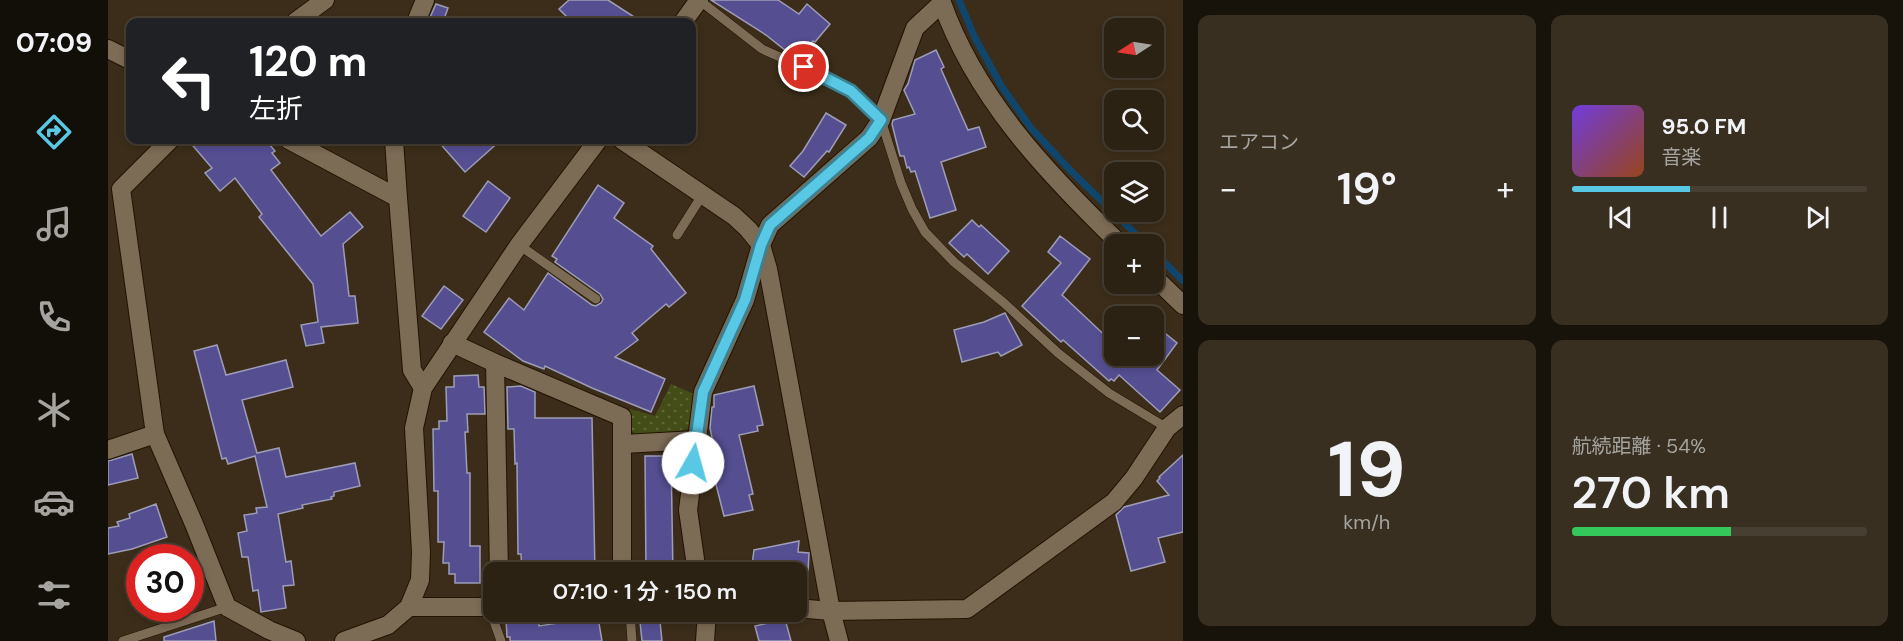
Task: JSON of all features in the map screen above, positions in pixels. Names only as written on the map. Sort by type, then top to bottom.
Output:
[{"type":"street","points":[[300,18],[325,0]]},
{"type":"street","points":[[417,18],[424,0]]},
{"type":"street","points":[[686,18],[699,0]]},
{"type":"street","points":[[695,562],[688,510],[703,392],[745,300],[761,245],[770,225],[869,138],[881,120],[915,28],[941,2],[956,39],[970,65],[1021,140],[1062,187],[1110,234]]},
{"type":"street","points":[[108,49],[126,58]]},
{"type":"street","points":[[122,189],[166,144]]},
{"type":"street","points":[[297,144],[398,198]]},
{"type":"street","points":[[394,144],[412,370],[423,388]]},
{"type":"street","points":[[344,641],[388,625],[409,608],[420,580],[421,552],[414,428],[423,388],[519,245],[595,144]]},
{"type":"street","points":[[628,144],[741,222],[761,245],[770,280],[831,611],[839,641]]},
{"type":"street","points":[[108,176],[122,189],[155,434],[227,607],[269,630],[296,641]]},
{"type":"street","points":[[1164,287],[1183,305]]},
{"type":"street","points":[[452,343],[622,417],[622,562]]},
{"type":"street","points":[[495,363],[499,562]]},
{"type":"street","points":[[807,609],[831,611],[966,609],[1114,502],[1134,478],[1167,428],[1183,415]]},
{"type":"street","points":[[108,450],[155,434]]},
{"type":"street","points":[[623,444],[696,440]]},
{"type":"street","points":[[409,608],[483,607]]},
{"type":"street","points":[[705,641],[706,622]]},
{"type":"lane","points":[[699,0],[762,49],[825,76],[851,91],[881,120],[901,183],[925,232],[954,262],[1004,303],[1058,353],[1109,393],[1167,428]]},
{"type":"lane","points":[[677,235],[703,194]]},
{"type":"lane","points":[[519,245],[596,299]]},
{"type":"lane","points":[[123,641],[227,607]]},
{"type":"lane","points":[[495,622],[501,641]]},
{"type":"lane","points":[[631,622],[633,641]]},
{"type":"green space","points":[[671,384],[694,394],[692,425],[683,434],[637,436],[629,428],[630,409],[655,416]]},
{"type":"building","points":[[569,0],[608,0],[636,18],[568,18],[559,9]]},
{"type":"building","points":[[711,0],[778,0],[799,14],[807,4],[830,24],[799,56],[785,50]]},
{"type":"building","points":[[436,4],[448,8],[444,18],[430,18]]},
{"type":"building","points":[[936,50],[944,67],[941,69],[968,130],[979,127],[986,147],[941,162],[956,210],[930,218],[915,171],[911,172],[909,167],[907,168],[904,156],[900,156],[892,124],[893,120],[915,114],[904,90],[915,60]]},
{"type":"building","points":[[826,113],[846,125],[829,152],[827,151],[804,177],[790,166],[803,151]]},
{"type":"building","points":[[191,144],[269,144],[275,151],[272,153],[280,163],[271,170],[321,236],[350,212],[363,227],[343,244],[349,296],[355,296],[358,323],[321,327],[324,343],[306,346],[301,325],[318,322],[313,284],[259,217],[262,214],[235,178],[220,191],[205,173],[212,168]]},
{"type":"building","points":[[440,144],[496,144],[465,172]]},
{"type":"building","points":[[488,181],[510,198],[486,232],[463,216]]},
{"type":"building","points":[[598,185],[624,203],[614,218],[653,246],[651,249],[686,293],[669,307],[666,304],[632,333],[638,340],[615,357],[665,379],[651,412],[545,366],[544,369],[523,361],[484,332],[509,298],[524,310],[548,273],[592,305],[596,306],[601,303],[603,299],[600,294],[555,262],[557,259],[552,256]]},
{"type":"building","points":[[972,220],[979,227],[981,225],[1009,251],[988,274],[967,254],[964,257],[949,243]]},
{"type":"building","points":[[1060,236],[1090,259],[1062,295],[1104,335],[1104,366],[1160,366],[1157,370],[1180,390],[1160,412],[1119,375],[1114,381],[1111,379],[1109,381],[1063,340],[1061,342],[1022,306],[1061,263],[1048,252]]},
{"type":"building","points":[[444,286],[463,300],[441,329],[422,316]]},
{"type":"building","points":[[1005,313],[1022,345],[1001,356],[998,352],[962,362],[954,330],[984,322]]},
{"type":"building","points":[[1164,332],[1177,343],[1164,361]]},
{"type":"building","points":[[217,345],[226,375],[286,360],[293,387],[242,400],[257,453],[279,448],[286,477],[355,463],[360,486],[334,492],[332,499],[302,505],[303,508],[278,514],[286,562],[291,561],[294,585],[283,586],[286,608],[261,612],[258,590],[253,591],[248,557],[242,557],[238,533],[247,531],[244,515],[257,513],[256,508],[267,507],[255,456],[228,464],[226,458],[222,459],[194,351]]},
{"type":"building","points":[[478,375],[479,387],[484,387],[485,414],[467,414],[468,432],[465,432],[467,473],[470,473],[470,546],[480,546],[480,583],[455,583],[455,574],[449,574],[449,563],[443,563],[444,542],[438,542],[438,491],[434,491],[433,429],[439,429],[439,421],[447,421],[446,387],[454,387],[454,376]]},
{"type":"building","points":[[521,386],[535,392],[535,418],[592,418],[595,562],[521,562],[521,554],[518,554],[517,463],[515,464],[514,429],[508,429],[507,387]]},
{"type":"building","points":[[754,386],[763,425],[757,426],[758,431],[739,435],[753,494],[749,495],[753,510],[724,516],[712,469],[718,467],[710,428],[714,395]]},
{"type":"building","points":[[132,454],[138,478],[108,485],[108,461]]},
{"type":"building","points":[[1183,455],[1183,532],[1158,538],[1165,562],[1131,571],[1116,515],[1124,507],[1169,495],[1157,481]]},
{"type":"building","points":[[645,456],[671,456],[673,562],[646,562]]},
{"type":"building","points":[[156,504],[167,537],[147,544],[126,544],[126,550],[108,554],[108,528],[119,526],[117,522],[130,518],[129,514]]},
{"type":"building","points":[[799,541],[798,552],[809,553],[808,573],[807,562],[752,562],[754,550]]},
{"type":"building","points":[[214,621],[216,641],[164,641],[164,637]]},
{"type":"building","points":[[506,622],[539,622],[539,626],[565,622],[599,622],[602,641],[510,641],[510,637],[507,637]]},
{"type":"building","points":[[640,622],[660,622],[662,641],[642,641]]},
{"type":"building","points":[[786,622],[791,641],[759,641],[755,626]]},
{"type":"waterway","points":[[959,0],[975,38],[1002,87],[1031,128],[1136,234]]},
{"type":"waterway","points":[[1164,262],[1183,281]]},
{"type":"route","points":[[693,463],[703,392],[745,300],[761,245],[770,225],[869,138],[881,120],[851,91],[804,67]]}]
